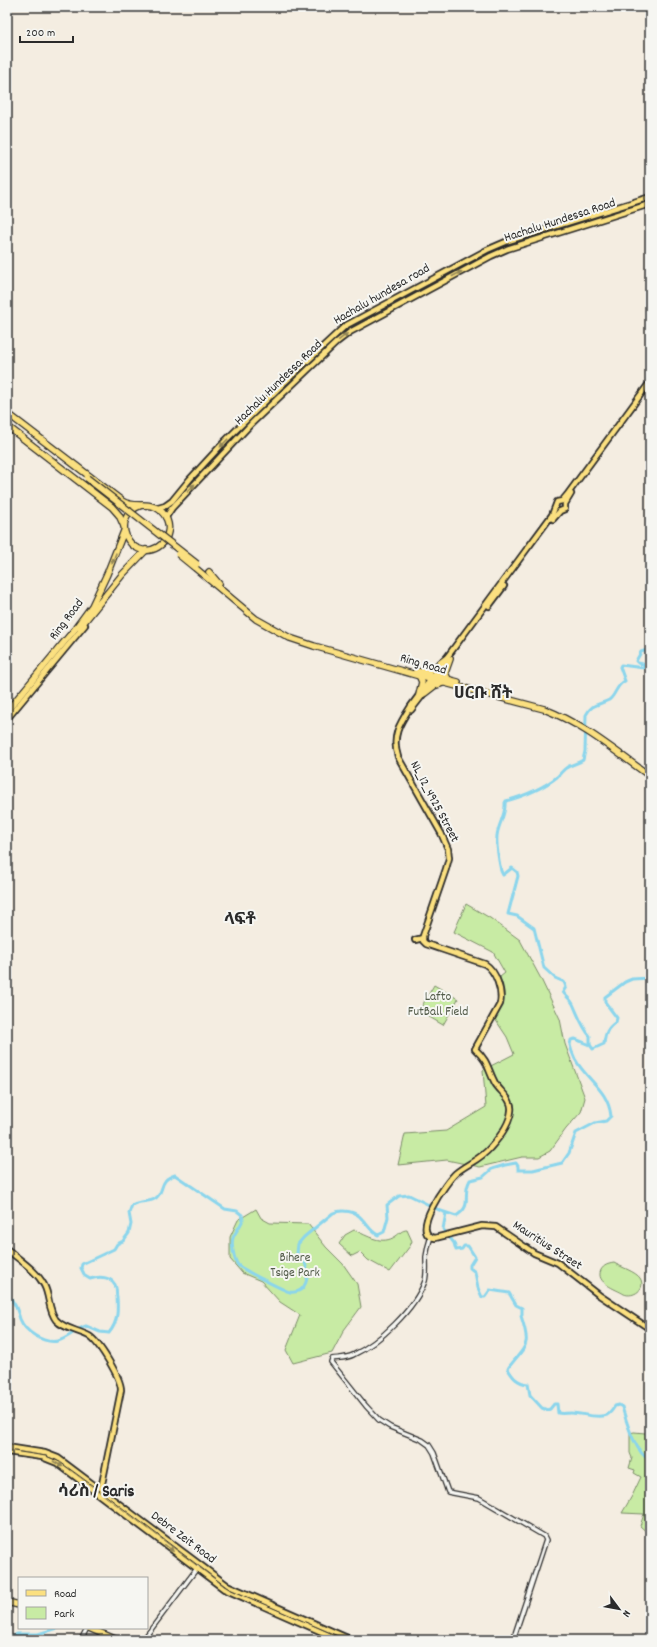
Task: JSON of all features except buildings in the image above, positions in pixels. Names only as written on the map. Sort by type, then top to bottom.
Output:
[{"type":"highway","points":[[7,413],[122,501],[133,506],[151,505],[158,508],[166,517],[169,525],[166,538],[158,547],[146,550],[138,548],[130,543],[119,515],[112,507],[7,426]]},
{"type":"highway","points":[[7,426],[86,480]]},
{"type":"highway","points":[[31,432],[41,443],[86,480]]},
{"type":"highway","name":"Ring Road","points":[[86,480],[195,566],[256,618],[290,638],[314,646],[448,681],[544,709],[579,724],[650,775]]},
{"type":"highway","points":[[124,529],[129,513],[142,506]]},
{"type":"highway","name":"Ring Road","points":[[7,713],[76,629],[96,598],[124,529]]},
{"type":"highway","name":"Ring Road","points":[[7,713],[99,605],[122,575],[146,550]]},
{"type":"highway","points":[[209,572],[218,585]]},
{"type":"highway","points":[[203,578],[218,585]]},
{"type":"highway","points":[[422,694],[422,682],[419,674],[432,670],[449,659]]},
{"type":"highway","points":[[422,694],[434,686],[448,681],[445,673],[449,659]]},
{"type":"highway","points":[[7,1604],[18,1606]]},
{"type":"highway","points":[[88,1629],[117,1640]]},
{"type":"highway","points":[[97,1629],[121,1640]]},
{"type":"main road","name":"Hachalu hundesa road","points":[[158,508],[165,506],[172,501],[190,479],[249,418],[335,334],[356,320],[486,250],[520,237],[650,197]]},
{"type":"main road","name":"Hachalu Hundessa Road","points":[[166,517],[172,508],[252,423],[318,359],[350,332],[490,256],[522,244],[650,204]]},
{"type":"main road","points":[[575,220],[575,227]]},
{"type":"main road","points":[[520,237],[520,242],[522,244]]},
{"type":"main road","points":[[315,354],[318,359]]},
{"type":"main road","points":[[564,502],[557,502],[558,509],[565,509],[564,502],[650,382]]},
{"type":"main road","points":[[644,392],[650,386]]},
{"type":"main road","points":[[249,418],[252,423]]},
{"type":"main road","name":"NL_12_4925 Street","points":[[424,939],[450,864],[450,848],[445,834],[400,756],[398,732],[401,725],[422,694],[449,659],[552,515],[558,509]]},
{"type":"main road","points":[[7,719],[79,632],[130,566]]},
{"type":"main road","points":[[7,708],[83,617]]},
{"type":"main road","points":[[415,940],[424,939],[426,944],[487,965],[498,983],[502,1000],[501,1006],[476,1048],[487,1063],[495,1083],[510,1102],[512,1108],[511,1114],[503,1130],[491,1148],[455,1175],[436,1202],[426,1224],[428,1232],[431,1236],[426,1256],[425,1281],[401,1318],[384,1334],[363,1350],[350,1356],[332,1359],[331,1362],[369,1411],[379,1420],[390,1427],[422,1440],[430,1445],[448,1492],[479,1498],[544,1536],[546,1540],[513,1640]]},
{"type":"main road","name":"Mauritius Street","points":[[431,1236],[444,1236],[482,1225],[490,1224],[496,1226],[534,1251],[559,1261],[600,1293],[650,1327]]},
{"type":"main road","points":[[7,1249],[41,1280],[46,1290],[54,1317],[69,1330]]},
{"type":"main road","points":[[7,1253],[39,1282],[46,1298],[51,1317],[57,1325],[92,1338],[99,1345],[119,1379],[121,1386],[100,1488]]},
{"type":"main road","name":"Debre Zeit Road","points":[[7,1448],[51,1455],[65,1462],[229,1586],[352,1640]]},
{"type":"main road","name":"Debre Zeit Road","points":[[7,1452],[42,1457],[62,1467],[227,1591],[340,1640]]},
{"type":"main road","points":[[140,1640],[202,1566]]},
{"type":"main road","points":[[143,1640],[151,1627]]},
{"type":"main road","points":[[146,1640],[151,1627]]},
{"type":"main road","points":[[81,1640],[88,1629]]},
{"type":"green space","points":[[466,904],[490,918],[520,940],[560,1019],[565,1044],[585,1098],[581,1112],[550,1151],[539,1157],[522,1157],[480,1167],[447,1160],[398,1165],[405,1134],[446,1131],[486,1107],[483,1070],[514,1054],[507,1037],[495,1019],[503,999],[500,977],[505,973],[493,952],[454,932]]},
{"type":"green space","name":"Lafto FutBall Field","points":[[434,985],[458,999],[443,1025],[419,1011]]},
{"type":"green space","name":"Bihere Tsige Park","points":[[256,1209],[261,1218],[270,1223],[308,1224],[326,1247],[343,1264],[357,1284],[361,1307],[344,1330],[332,1353],[293,1363],[286,1350],[300,1315],[280,1302],[261,1281],[242,1273],[230,1259],[230,1237],[238,1220]]},
{"type":"green space","points":[[354,1230],[375,1239],[386,1240],[391,1239],[402,1231],[407,1230],[412,1241],[410,1246],[390,1272],[368,1260],[360,1252],[352,1256],[339,1244],[345,1235]]},
{"type":"green space","points":[[614,1263],[640,1278],[642,1286],[638,1292],[631,1295],[624,1294],[607,1285],[601,1279],[600,1275],[603,1267]]},
{"type":"green space","points":[[630,1433],[645,1433],[650,1436],[650,1535],[640,1526],[644,1514],[622,1513],[641,1477],[634,1473],[635,1470],[629,1468],[632,1458],[630,1453]]},
{"type":"waterway","points":[[590,1045],[590,1036],[582,1025],[572,1002],[563,992],[566,987],[564,982],[555,978],[544,968],[534,928],[517,916],[508,914],[518,876],[517,872],[512,868],[503,875],[498,854],[497,836],[506,801],[539,789],[557,777],[568,767],[583,760],[585,751],[586,715],[588,711],[596,705],[609,700],[620,685],[625,681],[620,667],[621,665],[644,668],[645,667],[643,664],[636,661],[641,652],[650,649]]},
{"type":"waterway","points":[[7,1295],[12,1300],[22,1324],[41,1339],[47,1341],[58,1341],[86,1326],[100,1332],[109,1333],[116,1320],[117,1312],[115,1284],[106,1278],[98,1277],[90,1279],[85,1276],[81,1268],[82,1264],[114,1249],[117,1244],[123,1241],[129,1233],[131,1224],[129,1213],[132,1205],[138,1202],[154,1200],[159,1195],[166,1180],[175,1175],[225,1209],[237,1211],[242,1215],[242,1222],[232,1241],[234,1256],[238,1265],[263,1280],[290,1292],[296,1292],[304,1287],[307,1278],[305,1263],[297,1253],[298,1244],[304,1237],[333,1213],[345,1211],[356,1214],[373,1232],[378,1235],[384,1232],[388,1217],[387,1205],[399,1196],[409,1195],[441,1211],[456,1216],[465,1208],[470,1180],[483,1177],[492,1169],[505,1165],[516,1163],[518,1170],[533,1170],[562,1163],[569,1153],[576,1133],[595,1123],[606,1121],[611,1116],[606,1099],[575,1059],[570,1045],[571,1040],[575,1039],[590,1045],[593,1049],[604,1044],[607,1032],[616,1022],[617,1018],[605,1002],[605,997],[625,982],[632,979],[650,978]]},
{"type":"waterway","points":[[446,1213],[443,1229],[454,1243],[456,1250],[462,1249],[464,1246],[468,1246],[475,1257],[470,1265],[470,1268],[475,1272],[478,1288],[482,1297],[485,1297],[490,1290],[509,1293],[516,1305],[522,1308],[521,1316],[526,1333],[526,1344],[508,1369],[516,1380],[528,1384],[530,1395],[542,1408],[547,1410],[554,1404],[557,1404],[558,1413],[603,1416],[607,1415],[615,1406],[619,1405],[622,1407],[629,1429],[636,1444],[640,1451],[650,1460]]},
{"type":"waterway","points":[[8,1640],[17,1634],[38,1634],[55,1629]]},
{"type":"tram line","points":[[7,1450],[46,1456],[60,1462],[229,1589],[347,1640]]},
{"type":"district","name":"ሀርቡ ሸት","points":[[483,695]]},
{"type":"district","name":"ላፍቶ","points":[[240,921]]},
{"type":"district","name":"ሳሪስ / Saris","points":[[96,1493]]}]
